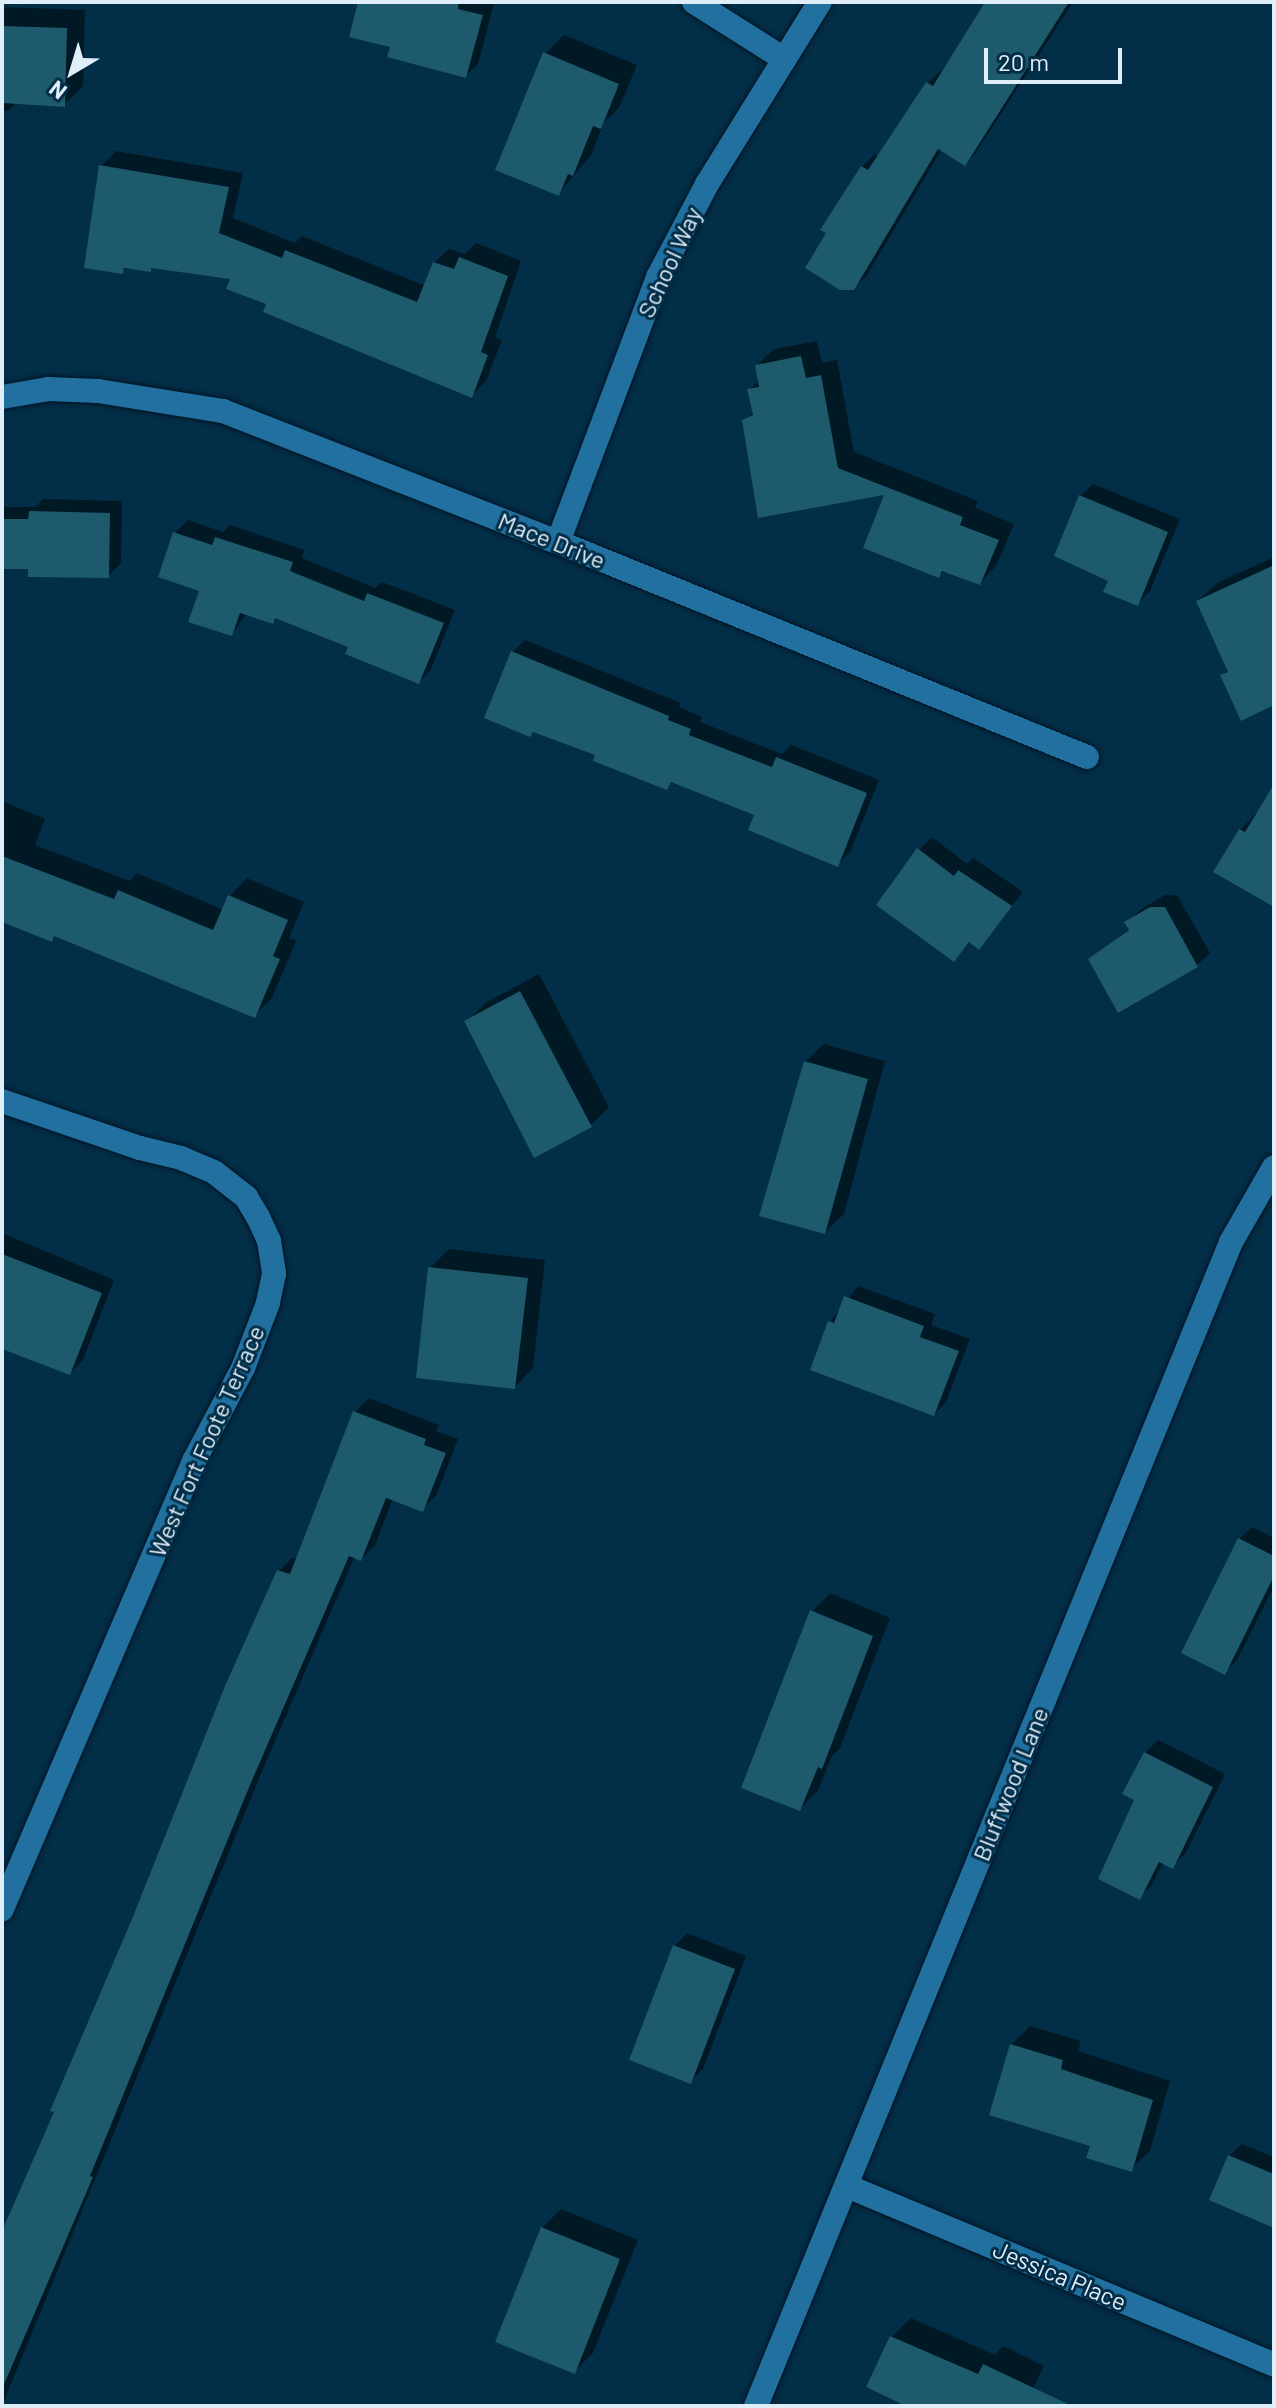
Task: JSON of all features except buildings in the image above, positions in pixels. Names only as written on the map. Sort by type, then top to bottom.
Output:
[{"type":"street","points":[[694,2],[784,59]]},
{"type":"street","name":"School Way","points":[[558,542],[658,277],[707,184],[820,2]]},
{"type":"street","name":"Mace Drive","points":[[2,397],[49,389],[98,391],[223,411],[558,542],[1087,757]]},
{"type":"street","name":"West Fort Foote Terrace","points":[[2,1910],[194,1461],[243,1368],[268,1303],[274,1274],[269,1241],[254,1210],[246,1197],[214,1172],[181,1158],[140,1148],[10,1104]]},
{"type":"street","name":"Bluffwood Lane","points":[[756,2406],[1231,1242],[1274,1167]]},
{"type":"street","name":"Jessica Place","points":[[847,2186],[1274,2365]]}]
